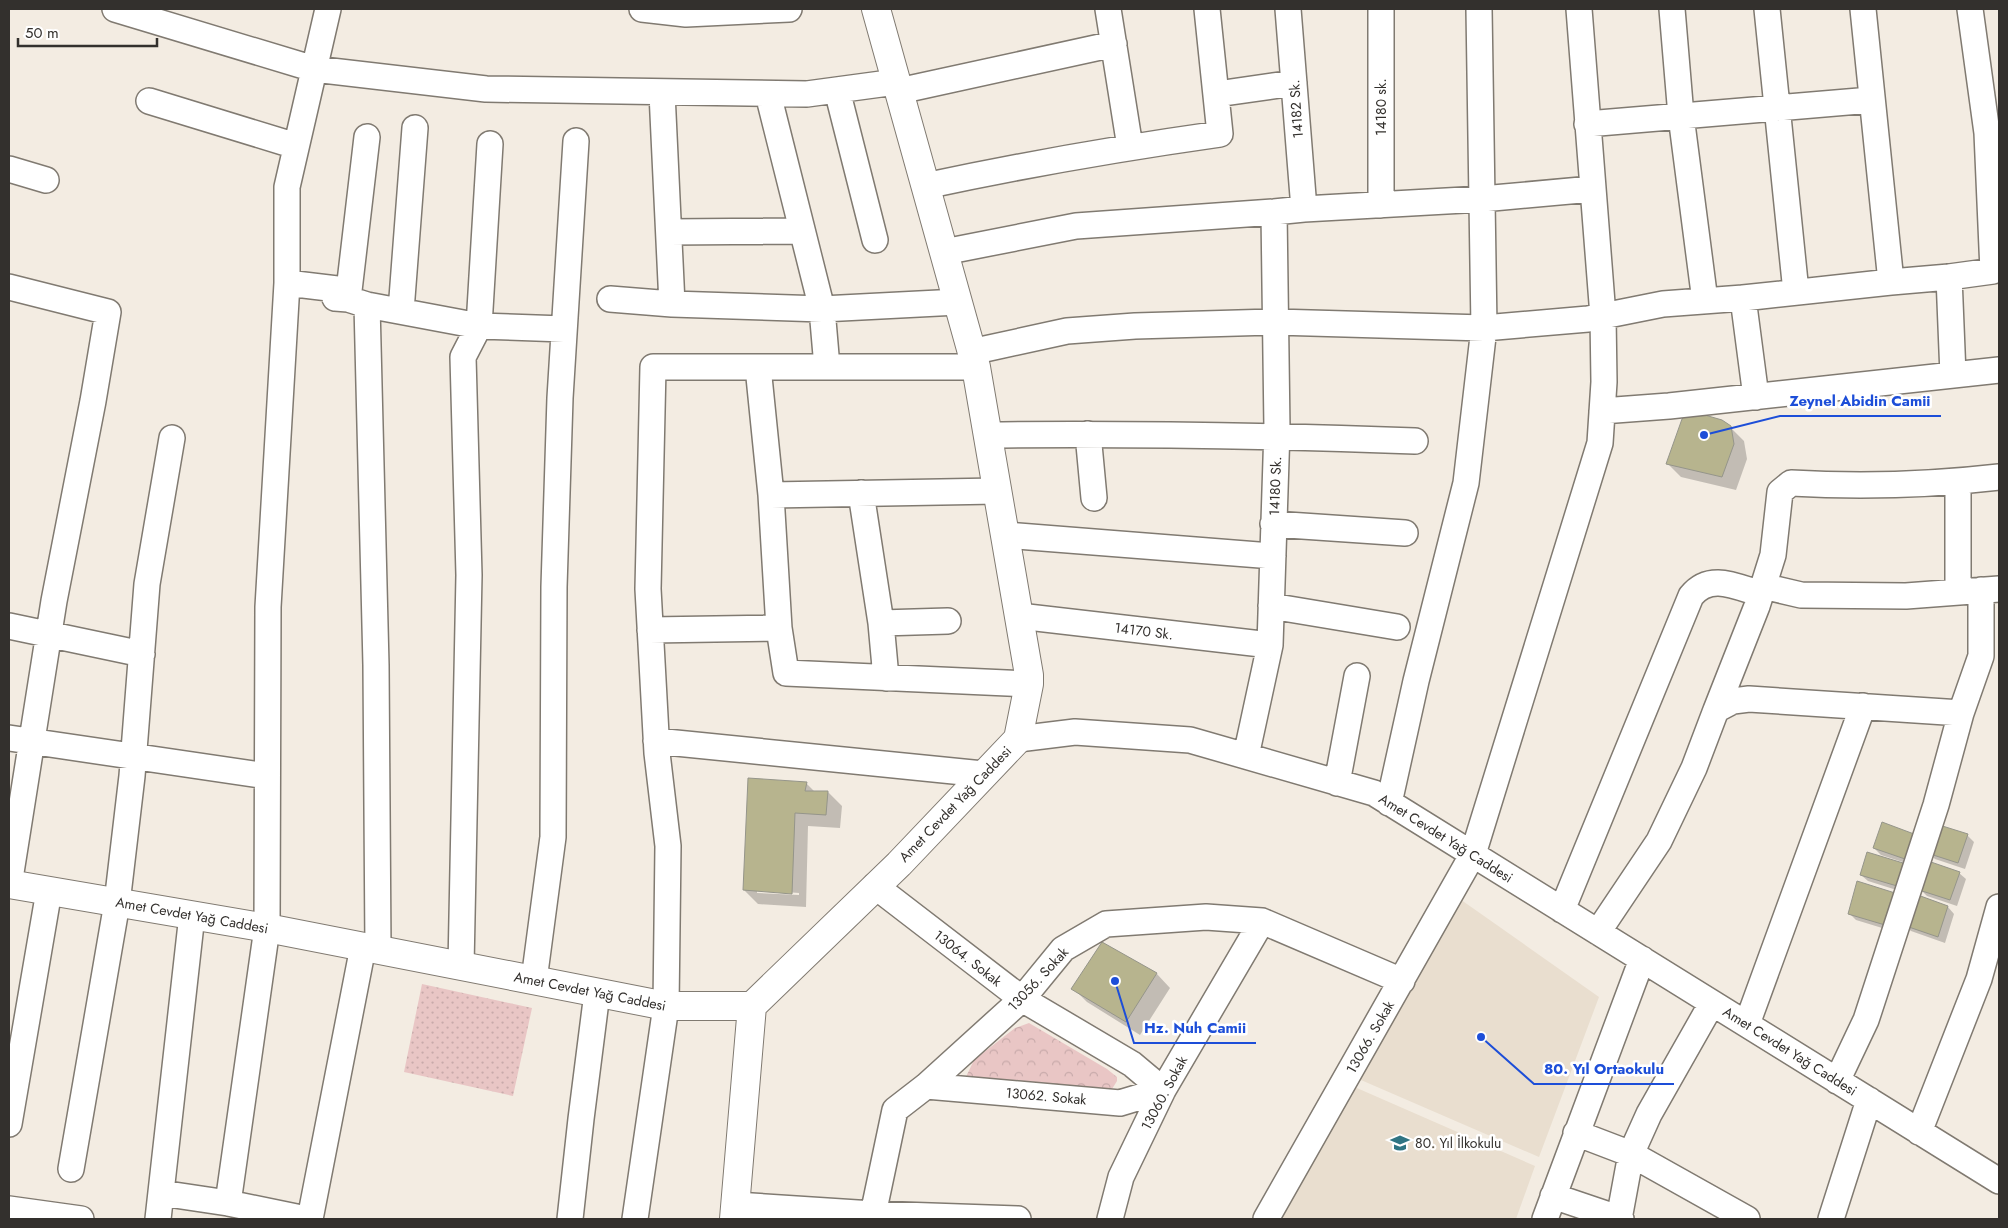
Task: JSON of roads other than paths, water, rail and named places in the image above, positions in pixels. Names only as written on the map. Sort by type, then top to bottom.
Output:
[{"type":"main road","points":[[876,9],[973,359],[1029,675],[1029,684],[1018,739]]},
{"type":"main road","name":"Amet Cevdet Yağ Caddesi","points":[[9,884],[267,928],[666,1006],[752,1006],[875,886],[1018,739]]},
{"type":"main road","points":[[735,1212],[752,1006]]},
{"type":"street","points":[[114,9],[314,69],[486,89],[806,94],[837,90],[898,87],[1114,44]]},
{"type":"street","points":[[228,1203],[267,928],[268,607],[287,283],[287,187],[328,9]]},
{"type":"street","points":[[642,9],[686,14],[789,9]]},
{"type":"street","points":[[1108,9],[1130,147]]},
{"type":"street","points":[[925,186],[1008,168],[1220,134],[1207,9]]},
{"type":"street","name":"14182 Sk.","points":[[1288,9],[1304,209]]},
{"type":"street","name":"14180 sk.","points":[[1381,9],[1381,205]]},
{"type":"street","points":[[1389,803],[1416,681],[1466,483],[1484,328],[1479,9]]},
{"type":"street","name":"13066. Sokak","points":[[1266,1219],[1473,854],[1600,443],[1604,382],[1603,316],[1579,9]]},
{"type":"street","points":[[1672,9],[1681,116],[1705,301]]},
{"type":"street","points":[[1767,9],[1796,292]]},
{"type":"street","points":[[1863,9],[1891,282]]},
{"type":"street","points":[[635,1219],[666,1006],[668,846],[656,741],[648,589],[653,367],[827,367],[973,359],[1067,331],[1134,326],[1276,322],[1484,328],[1588,319],[1663,304],[1949,278],[1996,270],[1993,132],[1970,9]]},
{"type":"street","points":[[1217,94],[1294,83]]},
{"type":"street","points":[[837,90],[875,240]]},
{"type":"street","points":[[662,93],[672,304]]},
{"type":"street","points":[[768,94],[822,308],[827,367]]},
{"type":"street","points":[[1587,124],[1871,100]]},
{"type":"street","points":[[149,101],[296,146]]},
{"type":"street","points":[[401,311],[415,128]]},
{"type":"street","points":[[310,1219],[371,948],[375,616],[357,302],[367,137]]},
{"type":"street","points":[[534,980],[554,837],[554,587],[560,398],[576,140]]},
{"type":"street","points":[[461,966],[468,574],[463,357],[479,326],[490,144]]},
{"type":"street","points":[[9,169],[46,180]]},
{"type":"street","points":[[944,252],[1076,226],[1304,209],[1482,200],[1592,188]]},
{"type":"street","name":"14180 Sk.","points":[[1246,756],[1270,645],[1276,436],[1274,212]]},
{"type":"street","points":[[669,232],[802,231]]},
{"type":"street","points":[[1949,278],[1954,375]]},
{"type":"street","points":[[287,283],[337,289],[335,298],[479,326],[564,329]]},
{"type":"street","points":[[9,287],[108,312],[49,635],[20,740],[9,884]]},
{"type":"street","points":[[1743,298],[1756,397]]},
{"type":"street","points":[[610,299],[672,304],[822,308],[958,302]]},
{"type":"street","points":[[758,367],[771,495],[780,628],[786,672],[1029,684]]},
{"type":"street","points":[[1602,411],[1756,397],[1999,370]]},
{"type":"street","points":[[1088,434],[1094,498]]},
{"type":"street","points":[[987,435],[1276,436],[1415,441]]},
{"type":"street","points":[[72,1169],[117,903],[134,757],[147,584],[172,438]]},
{"type":"street","points":[[1598,932],[1659,841],[1694,768],[1762,590],[1773,554],[1780,492],[1791,483],[1844,486],[1958,482],[1999,477]]},
{"type":"street","points":[[1837,1081],[1866,1020],[1936,805],[1961,713],[1981,656],[1980,590],[1958,482]]},
{"type":"street","points":[[771,495],[997,491]]},
{"type":"street","points":[[861,493],[881,623],[886,678]]},
{"type":"street","points":[[1274,524],[1405,533]]},
{"type":"street","points":[[1005,535],[1272,556]]},
{"type":"street","points":[[1562,910],[1692,596],[1698,588],[1709,583],[1725,583],[1801,596],[1906,596],[1980,590]]},
{"type":"street","points":[[1271,606],[1397,627]]},
{"type":"street","name":"14170 Sk.","points":[[1019,616],[1270,645]]},
{"type":"street","points":[[881,623],[948,621]]},
{"type":"street","points":[[9,626],[142,654]]},
{"type":"street","points":[[650,630],[780,628]]},
{"type":"street","points":[[1337,783],[1357,676]]},
{"type":"street","points":[[1716,710],[1732,701],[1750,699],[1961,713]]},
{"type":"street","points":[[1747,1024],[1863,706]]},
{"type":"street","name":"Amet Cevdet Yağ Caddesi","points":[[1018,739],[1075,732],[1190,740],[1374,794],[1999,1181]]},
{"type":"street","points":[[20,740],[267,776]]},
{"type":"street","points":[[656,741],[983,774]]},
{"type":"street","name":"13064. Sokak","points":[[875,886],[1022,999],[1132,1064],[1163,1090]]},
{"type":"street","points":[[9,1124],[49,891]]},
{"type":"street","points":[[1919,1132],[1979,979],[1999,907]]},
{"type":"street","points":[[158,1219],[192,915]]},
{"type":"street","name":"13056. Sokak","points":[[872,1216],[895,1110],[926,1086],[1022,999],[1063,949],[1106,924],[1206,917],[1262,921],[1402,981]]},
{"type":"street","name":"13060. Sokak","points":[[1110,1219],[1121,1177],[1163,1090],[1262,921]]},
{"type":"street","points":[[1545,1219],[1642,959]]},
{"type":"street","points":[[570,1219],[597,993]]},
{"type":"street","points":[[1553,1196],[1620,1219],[1631,1154],[1649,1114],[1712,1003]]},
{"type":"street","name":"13062. Sokak","points":[[926,1086],[1120,1103],[1163,1090]]},
{"type":"street","points":[[1831,1219],[1870,1100]]},
{"type":"street","points":[[1576,1133],[1631,1154],[1747,1219]]},
{"type":"street","points":[[161,1193],[228,1203],[306,1219]]},
{"type":"street","points":[[9,1209],[81,1219]]},
{"type":"street","points":[[735,1212],[1018,1219]]},
{"type":"place","name":"Zeynel Abidin Camii","points":[[1704,435]]},
{"type":"place","name":"Hz. Nuh Camii","points":[[1115,981]]},
{"type":"place","name":"80. Yıl Ortaokulu","points":[[1481,1037]]},
{"type":"place","name":"80. Yıl İlkokulu","points":[[1400,1143]]}]
